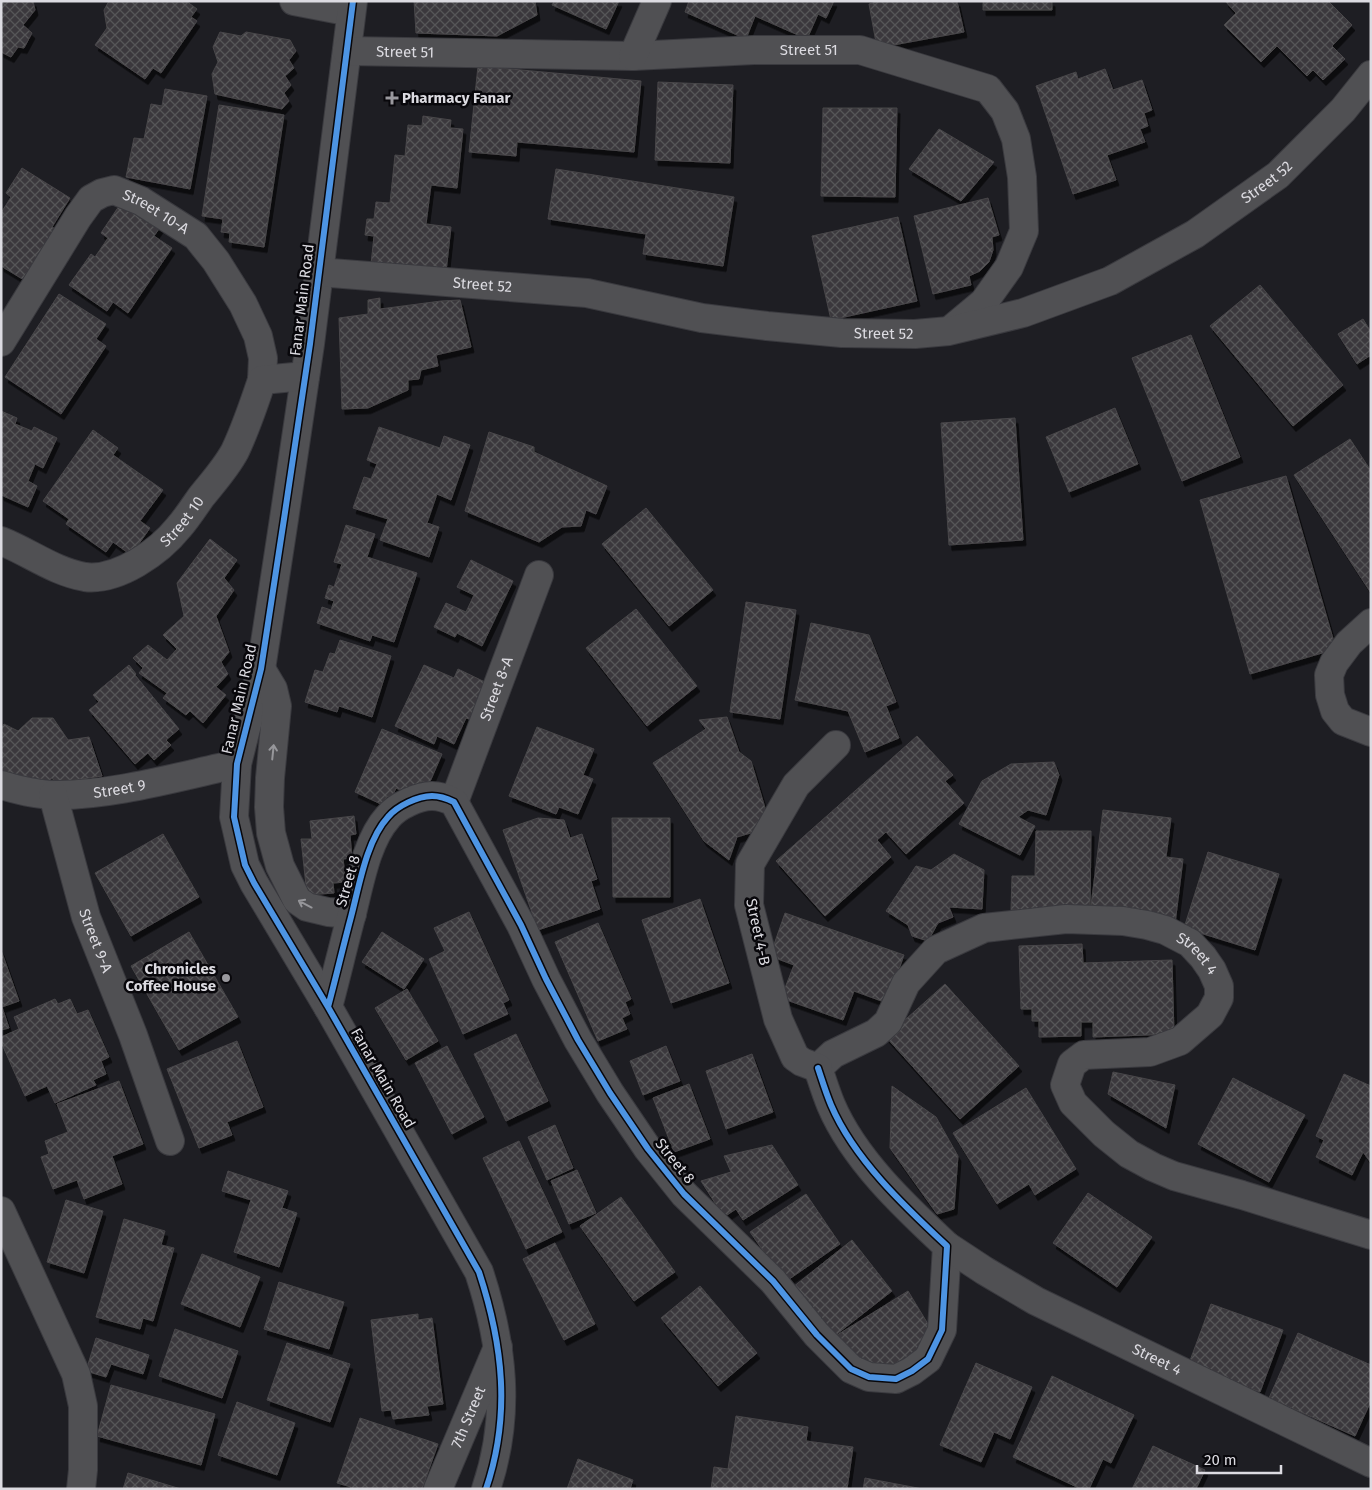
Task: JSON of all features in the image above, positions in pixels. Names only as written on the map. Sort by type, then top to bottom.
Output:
[{"type":"street","points":[[294,1],[352,7]]},
{"type":"street","points":[[633,56],[657,1]]},
{"type":"street","name":"Fanar Main Road","points":[[352,7],[305,376],[261,669],[238,764],[234,817],[245,865],[479,1272],[491,1308],[498,1346],[502,1385],[501,1426],[494,1466],[486,1489]]},
{"type":"street","name":"Street 51","points":[[347,51],[633,56],[754,50],[860,50],[988,89],[1005,111],[1016,140],[1022,176],[1024,231],[1009,267],[984,302],[949,331]]},
{"type":"street","name":"Street 52","points":[[318,272],[587,293],[702,318],[767,326],[842,333],[915,334],[949,331],[1023,313],[1110,281],[1195,234],[1278,175],[1343,110],[1371,75]]},
{"type":"street","name":"Street 10-A","points":[[1,342],[78,217],[91,200],[102,193],[114,190],[141,201],[196,236],[216,261],[243,304],[258,336],[263,358],[262,380]]},
{"type":"street","points":[[262,380],[305,376]]},
{"type":"street","name":"Street 10","points":[[1,541],[51,566],[86,577],[96,577],[118,572],[142,560],[158,549],[178,529],[219,475],[241,437],[262,380]]},
{"type":"street","name":"Street 8-A","points":[[454,802],[539,575]]},
{"type":"street","points":[[1371,623],[1350,643],[1334,663],[1329,675],[1330,695],[1335,710],[1343,721],[1371,732]]},
{"type":"street","points":[[261,669],[273,689],[277,706],[268,807],[271,833],[280,866],[297,900],[308,908],[352,914]]},
{"type":"street","name":"Street 4-B","points":[[818,1068],[795,1057],[778,1018],[749,905],[750,864],[796,785],[836,745]]},
{"type":"street","name":"Street 9","points":[[1,785],[16,790],[53,795],[107,792],[238,764]]},
{"type":"street","name":"Street 9-A","points":[[53,795],[86,917],[133,1035],[170,1140]]},
{"type":"street","name":"Street 8","points":[[328,1007],[359,881],[378,832],[388,817],[402,806],[432,796],[446,798],[454,802],[520,925],[578,1040],[610,1093],[648,1149],[684,1194],[774,1282],[817,1335],[851,1369],[869,1377],[896,1379],[912,1371],[928,1359],[942,1330],[947,1246]]},
{"type":"street","name":"Street 4","points":[[818,1068],[833,1054],[876,1033],[888,1022],[906,983],[936,950],[984,928],[1066,919],[1122,921],[1165,930],[1190,943],[1212,970],[1218,986],[1219,998],[1210,1015],[1180,1041],[1150,1052],[1084,1055],[1072,1064],[1065,1085],[1073,1103],[1104,1134],[1129,1154],[1153,1167],[1174,1176],[1242,1195],[1371,1236]]},
{"type":"street","points":[[818,1068],[831,1105],[850,1141],[909,1210],[947,1246]]},
{"type":"street","points":[[1,1211],[76,1374],[83,1406],[83,1470],[81,1489]]},
{"type":"street","name":"Street 4","points":[[947,1246],[1036,1301],[1371,1463]]},
{"type":"street","name":"7th Street","points":[[438,1489],[498,1346]]},
{"type":"building","points":[[1,1],[33,1],[35,10],[23,25],[32,33],[24,48],[18,47],[11,57],[1,52]]},
{"type":"building","points":[[109,1],[186,1],[197,9],[191,17],[197,21],[161,73],[153,68],[145,79],[95,45],[107,28],[104,10]]},
{"type":"building","points":[[414,1],[535,1],[537,15],[497,36],[416,33]]},
{"type":"building","points":[[554,1],[619,1],[606,29],[552,5]]},
{"type":"building","points":[[689,1],[834,1],[826,18],[818,14],[807,39],[755,16],[746,39],[685,12]]},
{"type":"building","points":[[879,1],[957,1],[964,32],[877,48],[869,4]]},
{"type":"building","points":[[983,1],[1052,1],[1052,10],[983,10]]},
{"type":"building","points":[[1225,1],[1328,1],[1352,25],[1332,46],[1345,59],[1323,80],[1313,70],[1307,76],[1277,46],[1261,62],[1224,25],[1236,13]]},
{"type":"building","points":[[220,32],[241,36],[246,32],[290,40],[296,51],[289,60],[294,68],[285,76],[291,85],[284,93],[289,101],[282,109],[215,94],[212,74],[218,62],[213,47]]},
{"type":"building","points":[[478,66],[641,81],[634,152],[517,142],[516,156],[469,152]]},
{"type":"building","points":[[1105,69],[1113,90],[1142,80],[1152,110],[1144,113],[1148,126],[1140,129],[1145,142],[1107,155],[1116,180],[1073,194],[1036,86],[1076,72],[1078,79]]},
{"type":"building","points":[[658,82],[733,85],[730,163],[655,160]]},
{"type":"building","points":[[165,89],[207,96],[190,189],[126,177],[134,138],[144,139],[151,104],[162,106]]},
{"type":"building","points":[[219,105],[284,115],[264,247],[229,242],[230,233],[221,232],[223,219],[202,216]]},
{"type":"building","points":[[823,108],[897,108],[895,197],[821,196]]},
{"type":"building","points":[[423,116],[451,120],[450,128],[463,129],[457,188],[431,185],[426,224],[451,227],[446,272],[371,264],[374,236],[365,235],[367,219],[374,219],[376,202],[390,203],[395,155],[405,156],[408,125],[422,126]]},
{"type":"building","points":[[939,129],[994,162],[961,201],[909,169]]},
{"type":"building","points":[[22,168],[70,198],[52,227],[60,232],[29,283],[1,266],[1,213],[11,197],[6,193]]},
{"type":"building","points":[[556,169],[734,197],[723,266],[643,254],[646,234],[548,219]]},
{"type":"building","points":[[988,198],[999,235],[992,237],[993,250],[989,262],[980,271],[969,276],[971,285],[933,294],[914,216]]},
{"type":"building","points":[[121,203],[161,226],[154,236],[172,248],[128,313],[113,302],[107,311],[69,285],[91,254],[95,257],[108,238],[101,233]]},
{"type":"building","points":[[898,217],[917,301],[831,320],[812,236]]},
{"type":"building","points":[[1260,285],[1343,385],[1293,426],[1210,326]]},
{"type":"building","points":[[59,294],[106,324],[96,339],[106,346],[61,414],[5,377]]},
{"type":"building","points":[[380,298],[380,309],[460,300],[471,347],[436,355],[438,366],[421,370],[419,379],[408,380],[408,390],[368,408],[342,409],[339,318],[368,314],[368,300]]},
{"type":"building","points":[[1363,319],[1371,332],[1371,355],[1357,364],[1338,334]]},
{"type":"building","points":[[1191,335],[1240,457],[1182,481],[1132,358]]},
{"type":"building","points":[[1115,408],[1138,464],[1069,492],[1046,437]]},
{"type":"building","points":[[1,411],[17,418],[15,424],[32,431],[34,427],[57,438],[43,468],[35,464],[28,481],[37,486],[28,507],[1,495]]},
{"type":"building","points":[[1015,418],[1023,540],[949,545],[941,423]]},
{"type":"building","points":[[379,427],[440,448],[444,436],[470,445],[451,500],[437,494],[427,523],[439,527],[429,557],[380,540],[388,519],[353,508],[364,477],[371,479],[377,464],[367,460]]},
{"type":"building","points":[[93,430],[118,448],[113,455],[163,490],[140,521],[150,528],[131,555],[113,542],[106,552],[66,524],[69,519],[43,501]]},
{"type":"building","points":[[489,432],[534,447],[534,452],[607,486],[596,514],[586,510],[581,526],[562,527],[539,542],[465,511]]},
{"type":"building","points":[[1350,439],[1371,471],[1371,593],[1294,475]]},
{"type":"building","points":[[1286,476],[1336,649],[1250,674],[1200,500]]},
{"type":"building","points":[[646,508],[713,590],[669,626],[602,544]]},
{"type":"building","points":[[346,525],[375,534],[367,557],[417,573],[394,642],[372,635],[370,641],[317,623],[322,607],[331,610],[334,601],[325,598],[329,585],[334,587],[342,564],[334,562]]},
{"type":"building","points":[[210,539],[237,560],[224,578],[234,590],[216,616],[229,652],[221,662],[228,674],[216,687],[226,695],[203,723],[190,711],[186,715],[163,698],[167,693],[139,673],[143,668],[133,658],[148,645],[167,660],[177,649],[163,635],[184,616],[177,583]]},
{"type":"building","points":[[471,560],[513,581],[482,646],[457,633],[455,637],[434,627],[446,603],[466,612],[474,595],[457,587]]},
{"type":"building","points":[[746,602],[796,610],[780,719],[730,712]]},
{"type":"building","points":[[636,609],[697,686],[647,726],[586,648]]},
{"type":"building","points":[[811,623],[869,635],[896,702],[886,706],[899,738],[865,752],[848,711],[795,700]]},
{"type":"building","points":[[340,640],[391,656],[372,717],[339,706],[337,712],[305,702],[315,670],[323,672],[330,653],[335,654]]},
{"type":"building","points":[[129,665],[179,729],[166,740],[171,745],[154,760],[148,753],[135,764],[89,710],[99,702],[93,695]]},
{"type":"building","points":[[424,665],[454,678],[458,669],[489,684],[472,720],[466,718],[454,744],[437,736],[434,744],[395,726]]},
{"type":"building","points":[[727,717],[739,752],[751,761],[768,818],[761,830],[737,837],[729,860],[704,841],[653,763],[706,729],[699,720]]},
{"type":"building","points":[[32,718],[53,718],[68,740],[89,737],[102,776],[56,783],[52,778],[46,785],[1,772],[1,729],[4,724],[18,731]]},
{"type":"building","points":[[537,727],[594,749],[583,775],[593,779],[578,814],[559,807],[556,814],[509,796]]},
{"type":"building","points":[[382,729],[442,754],[429,784],[422,781],[418,788],[412,786],[409,794],[396,788],[391,799],[387,796],[383,805],[355,792]]},
{"type":"building","points":[[917,736],[953,775],[945,781],[964,803],[906,854],[886,832],[877,840],[891,857],[825,916],[776,861]]},
{"type":"building","points":[[1054,762],[1059,775],[1046,815],[1028,810],[1018,817],[1035,826],[1020,855],[959,824],[982,781],[1011,764]]},
{"type":"building","points":[[1103,810],[1171,818],[1166,857],[1183,859],[1175,924],[1090,914]]},
{"type":"building","points":[[354,816],[356,834],[350,835],[352,858],[343,859],[346,882],[333,883],[334,893],[307,895],[301,839],[312,839],[310,821]]},
{"type":"building","points":[[538,818],[564,820],[570,838],[582,834],[597,879],[591,881],[600,909],[538,930],[503,830]]},
{"type":"building","points":[[612,818],[670,818],[670,897],[613,897]]},
{"type":"building","points":[[1036,831],[1091,831],[1090,911],[1011,910],[1012,876],[1035,876]]},
{"type":"building","points":[[163,834],[199,897],[131,936],[95,873]]},
{"type":"building","points":[[1208,852],[1279,874],[1255,950],[1184,928]]},
{"type":"building","points":[[954,854],[984,870],[982,909],[949,907],[953,917],[938,923],[928,941],[912,936],[908,925],[886,911],[916,866],[931,870]]},
{"type":"building","points":[[700,899],[729,983],[671,1003],[642,920]]},
{"type":"building","points":[[469,912],[509,1000],[503,1003],[508,1014],[463,1034],[429,959],[445,951],[434,928]]},
{"type":"building","points":[[785,913],[904,955],[887,1003],[854,991],[843,1020],[781,998],[794,965],[770,956]]},
{"type":"building","points":[[598,923],[631,999],[625,1002],[630,1014],[622,1018],[627,1029],[598,1041],[555,942]]},
{"type":"building","points":[[189,932],[238,1017],[179,1050],[131,966]]},
{"type":"building","points":[[382,932],[424,959],[404,989],[362,962]]},
{"type":"building","points":[[1082,944],[1083,963],[1172,960],[1174,1034],[1093,1037],[1093,1022],[1081,1022],[1081,1036],[1039,1037],[1039,1021],[1032,1021],[1032,1009],[1021,1009],[1019,946]]},
{"type":"building","points":[[1,950],[19,1001],[2,1007],[9,1028],[1,1030]]},
{"type":"building","points":[[945,984],[1019,1066],[960,1119],[886,1037]]},
{"type":"building","points":[[407,989],[438,1041],[406,1060],[375,1008]]},
{"type":"building","points":[[55,999],[58,1004],[70,999],[77,1014],[88,1010],[109,1057],[101,1061],[106,1074],[93,1080],[96,1085],[55,1103],[47,1086],[25,1096],[1,1042],[1,1037],[19,1029],[14,1017]]},
{"type":"building","points":[[516,1034],[548,1101],[506,1121],[474,1054]]},
{"type":"building","points":[[237,1041],[263,1107],[227,1122],[232,1135],[199,1148],[167,1069]]},
{"type":"building","points":[[447,1046],[484,1117],[452,1134],[415,1063]]},
{"type":"building","points":[[666,1046],[680,1081],[643,1095],[630,1061]]},
{"type":"building","points":[[752,1054],[773,1112],[726,1129],[706,1071]]},
{"type":"building","points":[[1113,1072],[1175,1085],[1166,1128],[1108,1094]]},
{"type":"building","points":[[1344,1074],[1371,1086],[1371,1163],[1363,1152],[1352,1175],[1316,1157],[1324,1140],[1316,1136]]},
{"type":"building","points":[[1233,1078],[1305,1115],[1269,1182],[1198,1144]]},
{"type":"building","points":[[119,1081],[143,1144],[112,1156],[122,1184],[84,1199],[77,1180],[53,1189],[41,1157],[49,1154],[45,1141],[68,1132],[57,1104]]},
{"type":"building","points":[[689,1084],[710,1139],[674,1152],[653,1098]]},
{"type":"building","points":[[892,1086],[936,1117],[958,1156],[954,1209],[937,1214],[890,1148]]},
{"type":"building","points":[[1026,1088],[1076,1169],[1035,1195],[1029,1184],[997,1204],[953,1133]]},
{"type":"building","points":[[555,1125],[573,1168],[547,1180],[528,1137]]},
{"type":"building","points":[[519,1141],[562,1232],[526,1249],[483,1158]]},
{"type":"building","points":[[772,1145],[798,1185],[743,1220],[736,1209],[724,1217],[701,1181],[731,1172],[724,1156]]},
{"type":"building","points":[[577,1170],[596,1213],[569,1224],[551,1181]]},
{"type":"building","points":[[228,1171],[288,1191],[282,1208],[297,1213],[279,1267],[234,1252],[251,1200],[222,1191]]},
{"type":"building","points":[[1088,1193],[1152,1237],[1117,1287],[1053,1243]]},
{"type":"building","points":[[806,1194],[840,1244],[785,1282],[750,1232]]},
{"type":"building","points":[[621,1197],[675,1272],[634,1301],[580,1226]]},
{"type":"building","points":[[66,1200],[103,1211],[84,1273],[47,1262]]},
{"type":"building","points":[[124,1219],[165,1231],[161,1245],[174,1248],[153,1321],[143,1318],[140,1329],[96,1317]]},
{"type":"building","points":[[852,1240],[892,1291],[833,1337],[793,1287]]},
{"type":"building","points":[[555,1243],[595,1324],[564,1340],[523,1259]]},
{"type":"building","points":[[202,1254],[260,1277],[240,1327],[181,1304]]},
{"type":"building","points":[[279,1282],[344,1302],[329,1349],[264,1329]]},
{"type":"building","points":[[700,1286],[757,1353],[718,1386],[661,1318]]},
{"type":"building","points":[[908,1291],[928,1324],[924,1350],[896,1373],[845,1355],[834,1337]]},
{"type":"building","points":[[1211,1304],[1283,1330],[1260,1392],[1188,1366]]},
{"type":"building","points":[[418,1314],[418,1320],[432,1318],[443,1404],[427,1406],[429,1415],[393,1419],[391,1410],[382,1411],[371,1320]]},
{"type":"building","points":[[175,1329],[238,1351],[222,1398],[159,1376]]},
{"type":"building","points":[[1298,1333],[1371,1365],[1371,1401],[1355,1436],[1269,1398]]},
{"type":"building","points":[[96,1338],[149,1355],[143,1374],[111,1364],[106,1377],[86,1371]]},
{"type":"building","points":[[287,1343],[350,1364],[330,1422],[267,1400]]},
{"type":"building","points":[[976,1363],[1032,1387],[1010,1439],[994,1432],[981,1462],[940,1445]]},
{"type":"building","points":[[1052,1376],[1134,1415],[1111,1463],[1103,1459],[1089,1489],[1081,1489],[1013,1457]]},
{"type":"building","points":[[111,1385],[215,1414],[201,1465],[97,1436]]},
{"type":"building","points":[[237,1402],[295,1423],[277,1475],[218,1455]]},
{"type":"building","points":[[736,1416],[808,1427],[806,1441],[853,1447],[847,1489],[711,1489],[714,1467],[728,1469]]},
{"type":"building","points":[[360,1418],[438,1444],[422,1489],[350,1489],[351,1487],[337,1483]]},
{"type":"building","points":[[1153,1446],[1205,1470],[1196,1489],[1132,1489]]},
{"type":"building","points":[[578,1459],[633,1480],[630,1489],[567,1489]]},
{"type":"building","points":[[128,1473],[181,1489],[123,1489]]},
{"type":"building","points":[[865,1478],[923,1489],[863,1489]]},
{"type":"cycle path","points":[[353,1],[310,344],[261,669],[237,764],[234,817],[245,865],[254,883],[328,1007],[479,1272],[494,1326],[501,1380],[499,1434],[486,1489]]},
{"type":"cycle path","points":[[328,1007],[364,865],[380,827],[397,809],[414,800],[426,796],[435,796],[454,802],[521,925],[546,979],[578,1040],[610,1093],[648,1149],[684,1194],[773,1281],[817,1335],[851,1369],[869,1377],[896,1379],[912,1371],[928,1359],[942,1330],[947,1246],[897,1198],[866,1163],[841,1125],[831,1105],[818,1068]]},
{"type":"place","name":"Pharmacy Fanar","points":[[392,98]]},
{"type":"place","name":"Chronicles Coffee House","points":[[226,978]]}]
